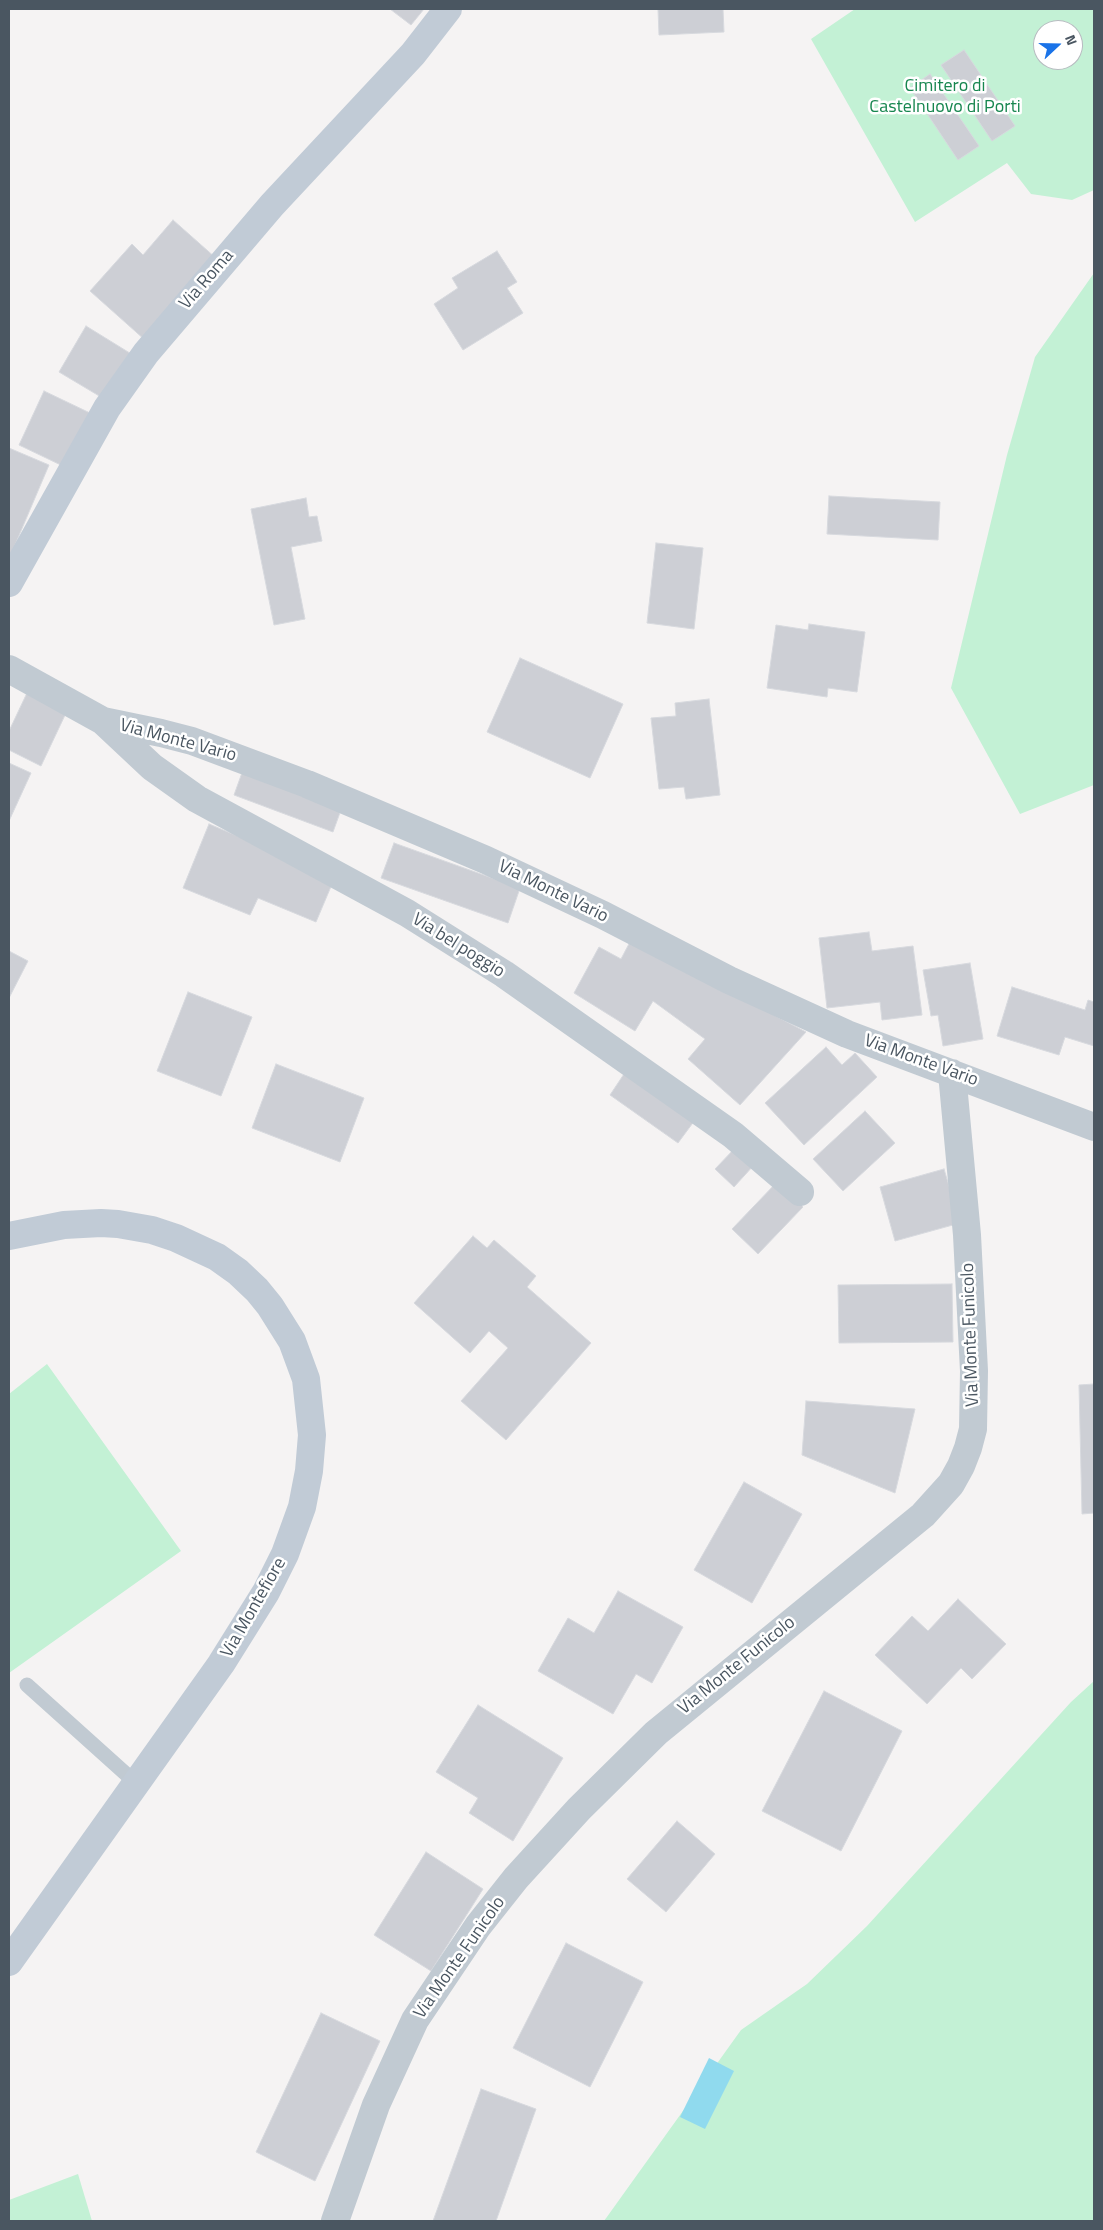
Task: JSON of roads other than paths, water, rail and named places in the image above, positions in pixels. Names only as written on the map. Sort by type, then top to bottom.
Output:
[{"type":"main road","name":"Via Roma","points":[[9,583],[88,440],[146,353],[272,205],[413,54],[448,9]]},
{"type":"main road","name":"Via Montefiore","points":[[9,1236],[64,1225],[101,1223],[152,1230],[217,1257],[238,1272],[270,1306],[292,1341],[306,1379],[312,1435],[309,1471],[302,1507],[285,1554],[266,1592],[237,1640],[9,1962]]},
{"type":"street","name":"Via Monte Vario","points":[[9,668],[103,721],[161,733],[265,767],[486,860],[603,915],[729,980],[847,1034],[1094,1126]]},
{"type":"street","name":"Via bel poggio","points":[[103,721],[152,768],[197,799],[407,913],[504,974],[732,1135],[800,1192]]},
{"type":"street","name":"Via Monte Funicolo","points":[[335,2221],[376,2105],[416,2020],[473,1934],[516,1878],[579,1809],[656,1733],[923,1515],[951,1484],[961,1466],[973,1429],[974,1371],[967,1235],[952,1073]]},
{"type":"lane","points":[[27,1685],[136,1783]]},
{"type":"water","points":[[709,2058],[734,2071],[705,2129],[680,2117]]},
{"type":"park label","name":"Cimitero di Castelnuovo di Porti","points":[[945,97]]}]
